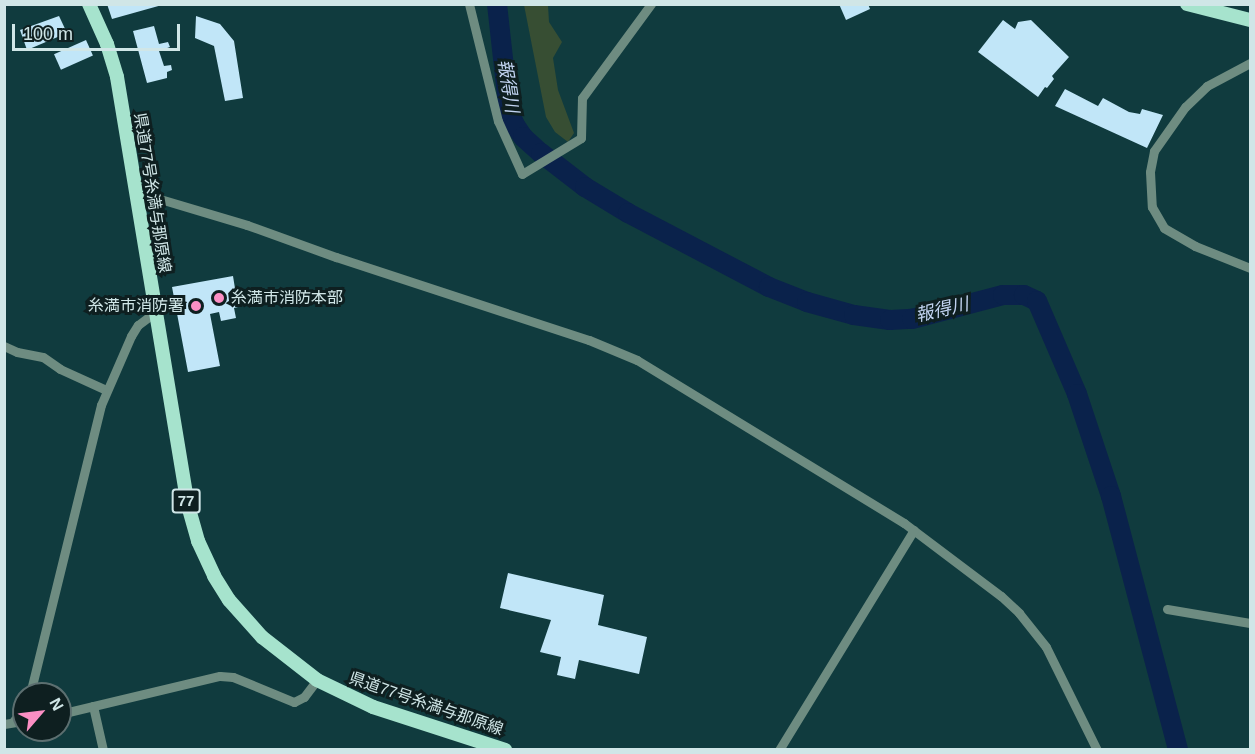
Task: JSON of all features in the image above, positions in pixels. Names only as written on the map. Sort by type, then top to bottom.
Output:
[{"type":"main road","name":"県道77号糸満与那原線","points":[[89,4],[115,68],[187,502],[204,556],[222,588],[247,620],[278,651],[317,680],[373,707],[505,750]]},
{"type":"main road","points":[[1187,4],[1211,7],[1251,20]]},
{"type":"street","points":[[469,4],[498,121],[522,174],[581,138],[582,98],[651,4]]},
{"type":"street","points":[[1251,63],[1207,86],[1185,107],[1154,151],[1150,172],[1152,207],[1164,228],[1195,246],[1251,268]]},
{"type":"street","points":[[136,198],[150,196],[203,211],[621,352],[914,530],[1001,596],[1019,613],[1046,647],[1097,750]]},
{"type":"street","points":[[33,682],[82,475],[106,390],[131,336],[143,321],[155,312]]},
{"type":"street","points":[[4,346],[17,352],[43,357],[60,369],[106,390]]},
{"type":"street","points":[[779,750],[914,530]]},
{"type":"street","points":[[1167,609],[1251,623]]},
{"type":"street","points":[[72,711],[206,677],[220,676],[233,678],[294,702],[304,697],[317,680]]},
{"type":"street","points":[[93,706],[103,750]]},
{"type":"green space","points":[[524,5],[548,5],[549,22],[562,42],[553,58],[558,90],[574,133],[568,142],[555,132],[546,117]]},
{"type":"building","points":[[107,4],[162,4],[162,5],[112,19]]},
{"type":"building","points":[[839,4],[868,4],[870,9],[846,20]]},
{"type":"building","points":[[59,16],[67,33],[27,50],[20,30]]},
{"type":"building","points":[[196,16],[220,24],[234,41],[243,98],[225,101],[214,46],[195,38]]},
{"type":"building","points":[[1003,20],[1015,29],[1018,22],[1031,20],[1069,57],[1038,97],[978,52]]},
{"type":"building","points":[[154,26],[159,44],[168,42],[170,47],[159,51],[164,66],[171,65],[172,70],[167,72],[167,78],[147,83],[133,31]]},
{"type":"building","points":[[86,40],[93,56],[61,70],[54,54]]},
{"type":"building","points":[[1065,89],[1098,106],[1103,98],[1129,112],[1140,114],[1142,109],[1163,115],[1147,148],[1055,106]]},
{"type":"building","points":[[233,276],[238,307],[234,308],[236,318],[221,321],[219,312],[210,314],[220,366],[188,372],[172,287]]},
{"type":"building","points":[[508,573],[604,595],[598,625],[647,637],[639,674],[579,660],[575,679],[557,675],[561,657],[540,652],[551,620],[500,608]]},
{"type":"waterway","name":"報得川","points":[[497,4],[509,112],[515,125],[523,137],[541,153],[585,187],[628,213],[769,287],[807,302],[854,315],[890,320],[912,319],[1003,295],[1024,295],[1037,301],[1077,394],[1111,496],[1178,750]]},
{"type":"place","name":"糸満市消防本部","points":[[219,298]]},
{"type":"place","name":"糸満市消防署","points":[[196,306]]}]
